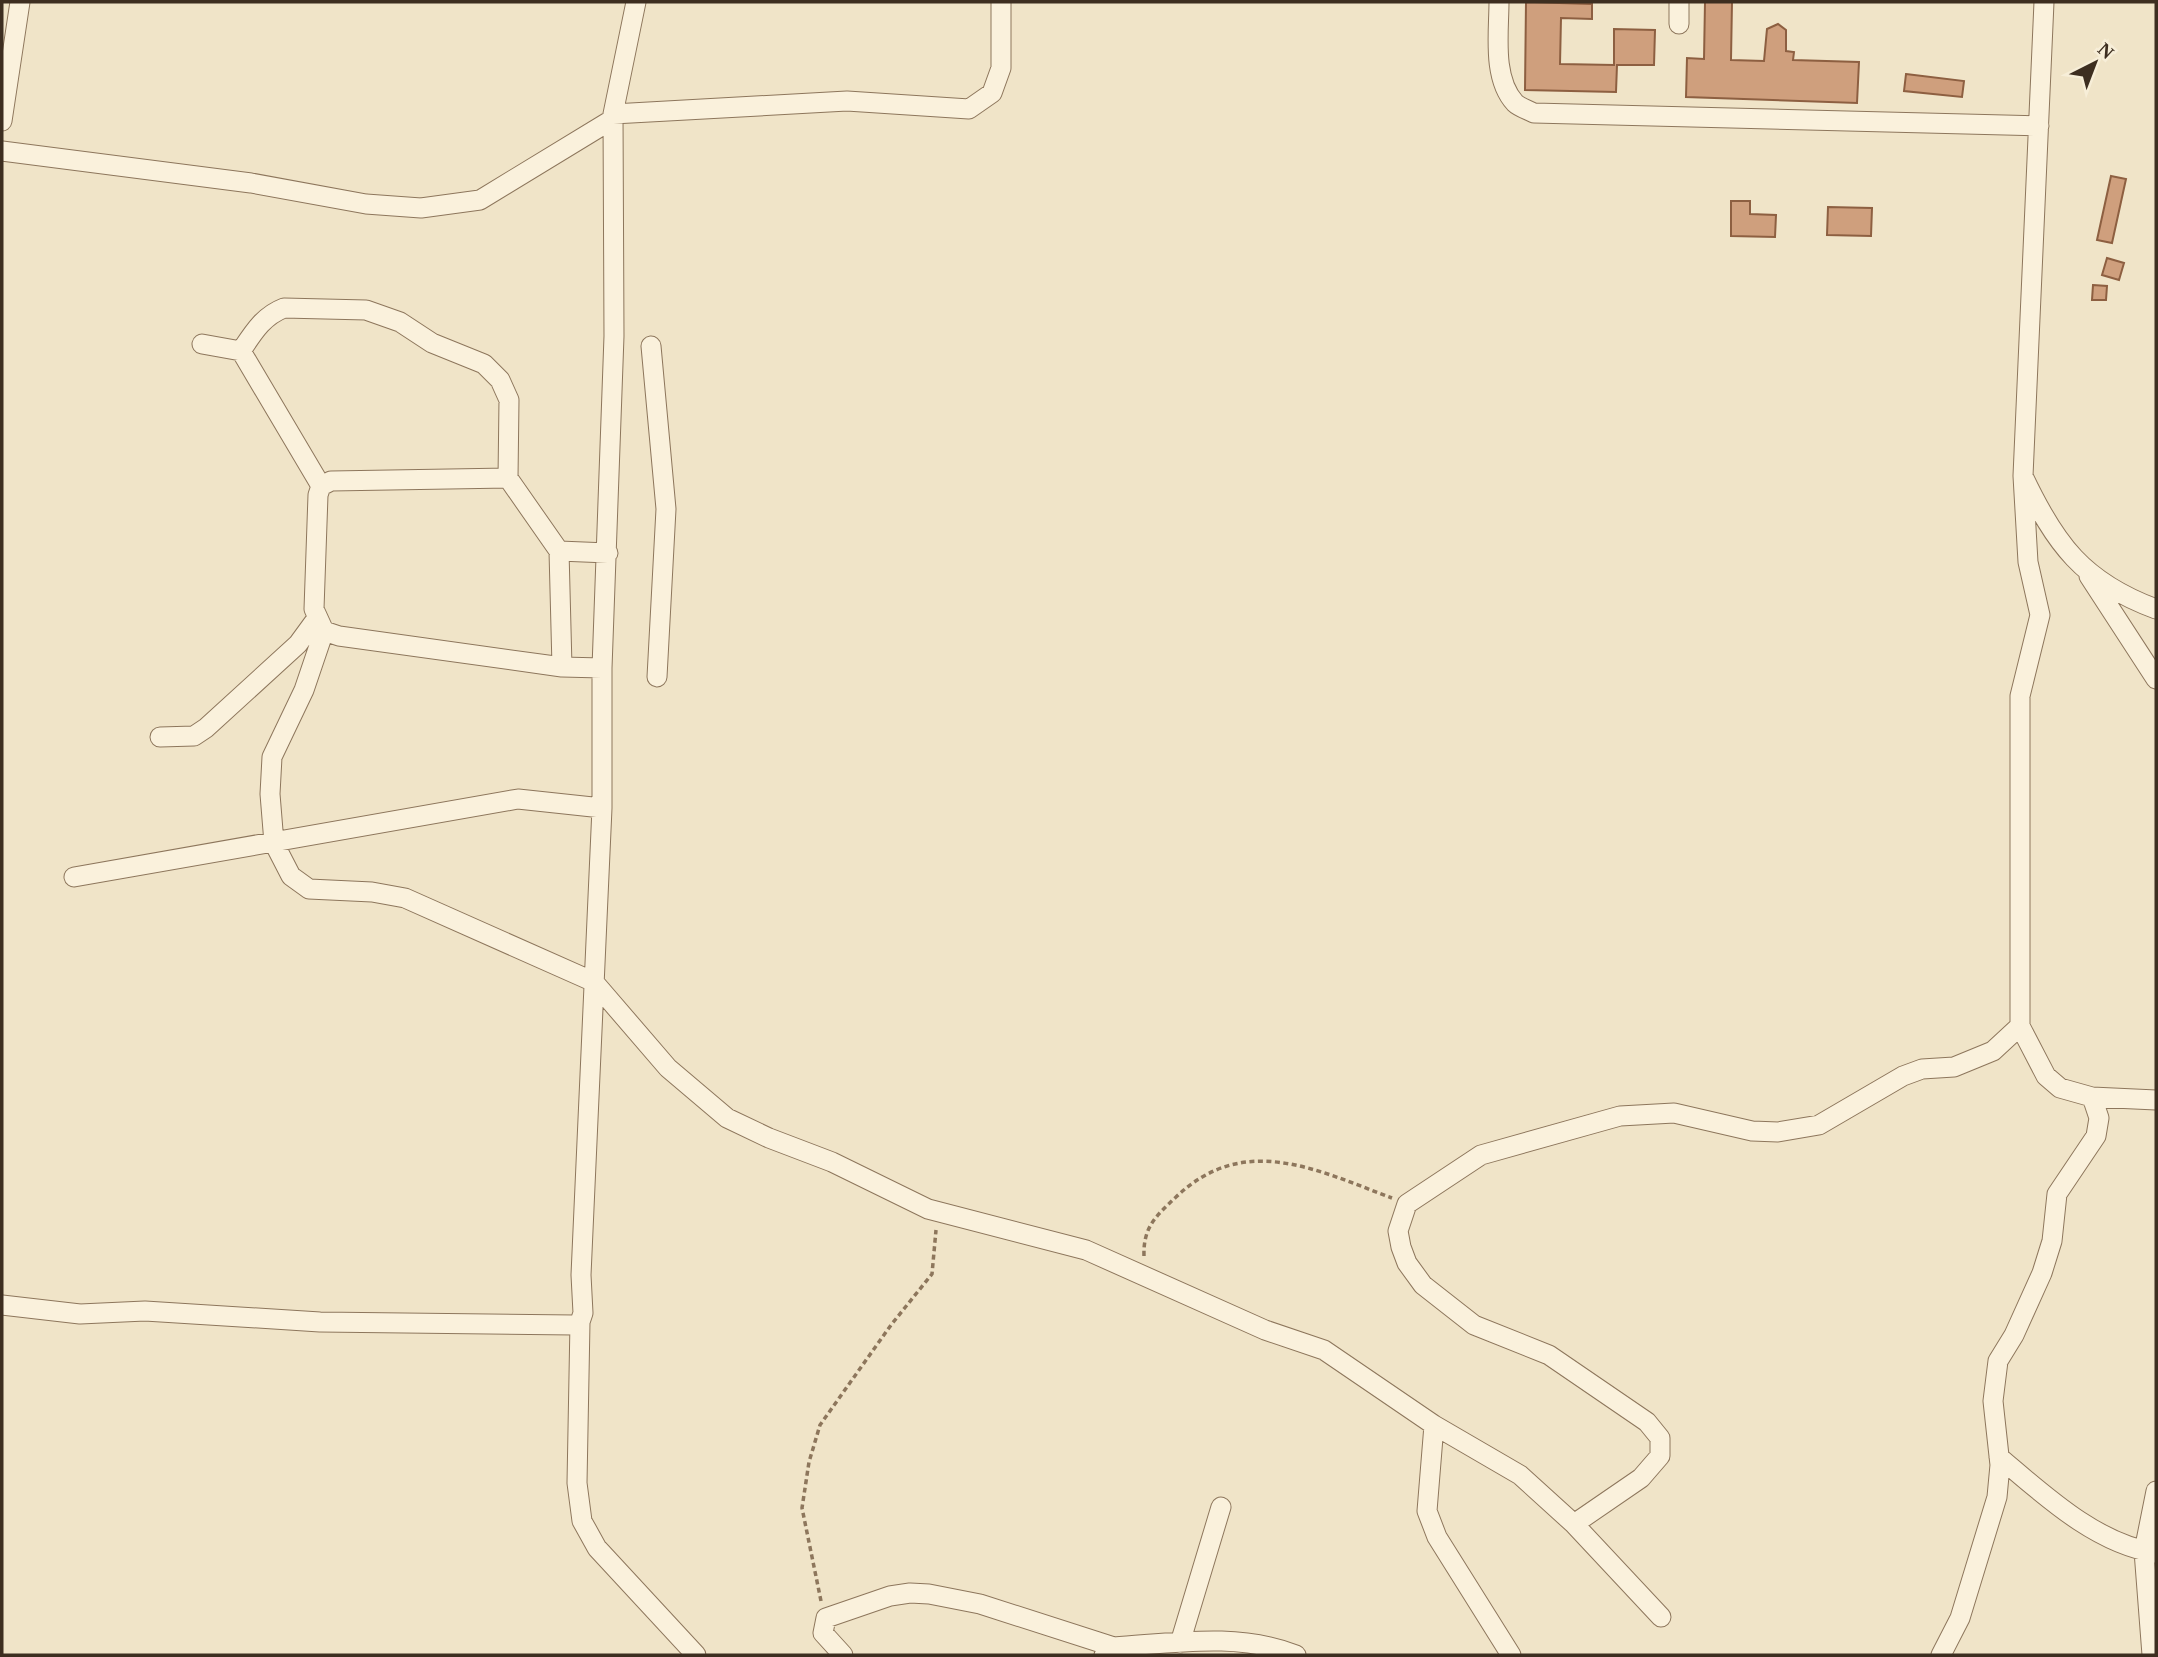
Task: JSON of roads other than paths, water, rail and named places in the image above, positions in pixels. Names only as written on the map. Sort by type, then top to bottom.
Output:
[{"type":"street","points":[[2,121],[20,2]]},
{"type":"street","points":[[636,2],[613,117],[614,335],[603,668],[602,808],[582,1275],[583,1313],[580,1322],[576,1483],[582,1521],[597,1548],[696,1655]]},
{"type":"street","points":[[2,151],[251,183],[366,204],[421,208],[480,200],[613,117],[847,101],[969,109],[992,93],[1001,68],[1001,2]]},
{"type":"street","points":[[1499,2],[1499,60],[1506,86],[1515,103],[1534,113],[2039,127]]},
{"type":"street","points":[[1679,2],[1679,24]]},
{"type":"street","points":[[2044,2],[2023,476],[2028,562],[2040,615],[2020,696],[2020,1026],[2046,1076],[2060,1088],[2092,1097],[2156,1100]]},
{"type":"street","points":[[241,351],[259,325],[272,313],[284,307],[366,310],[400,322],[443,348],[484,364],[500,380],[509,400],[508,478],[559,551],[562,667]]},
{"type":"street","points":[[202,344],[241,351],[321,486],[314,609],[320,625],[304,690],[272,757],[270,794],[274,843],[291,876],[309,890],[372,892],[405,898],[594,982],[668,1068],[727,1118],[769,1138],[832,1162],[928,1209],[1076,1247],[1265,1330],[1324,1350],[1434,1425],[1520,1475],[1574,1524],[1661,1617]]},
{"type":"street","points":[[651,346],[666,509],[657,677]]},
{"type":"street","points":[[2023,476],[2053,535],[2084,569],[2156,679]]},
{"type":"street","points":[[321,486],[331,481],[508,478]]},
{"type":"street","points":[[559,551],[608,553]]},
{"type":"street","points":[[2084,569],[2130,599],[2156,609]]},
{"type":"street","points":[[320,625],[340,636],[562,667],[603,668]]},
{"type":"street","points":[[160,737],[194,736],[206,728],[320,625]]},
{"type":"street","points":[[74,877],[519,799],[602,808]]},
{"type":"street","points":[[1574,1524],[1641,1478],[1660,1456],[1660,1438],[1647,1422],[1585,1377],[1549,1355],[1474,1325],[1423,1284],[1407,1263],[1401,1247],[1398,1231],[1407,1204],[1481,1155],[1620,1116],[1674,1113],[1752,1131],[1778,1132],[1819,1125],[1903,1076],[1922,1069],[1954,1067],[1993,1051],[2020,1026]]},
{"type":"street","points":[[1941,1655],[1960,1618],[1997,1497],[1998,1457],[1993,1401],[1998,1361],[2014,1335],[2042,1273],[2052,1241],[2057,1195],[2096,1136],[2099,1118],[2092,1097]]},
{"type":"street","points":[[2,1305],[80,1314],[145,1311],[320,1322],[574,1325],[580,1322]]},
{"type":"street","points":[[1434,1425],[1427,1511],[1437,1537],[1511,1655]]},
{"type":"street","points":[[1998,1457],[2041,1492],[2102,1535],[2150,1552]]},
{"type":"street","points":[[2152,1655],[2150,1552],[2156,1490]]},
{"type":"street","points":[[1180,1643],[1221,1507]]},
{"type":"street","points":[[843,1655],[823,1633],[826,1618],[910,1592],[980,1604],[1109,1651],[1180,1643],[1243,1641],[1271,1646],[1296,1655]]}]
